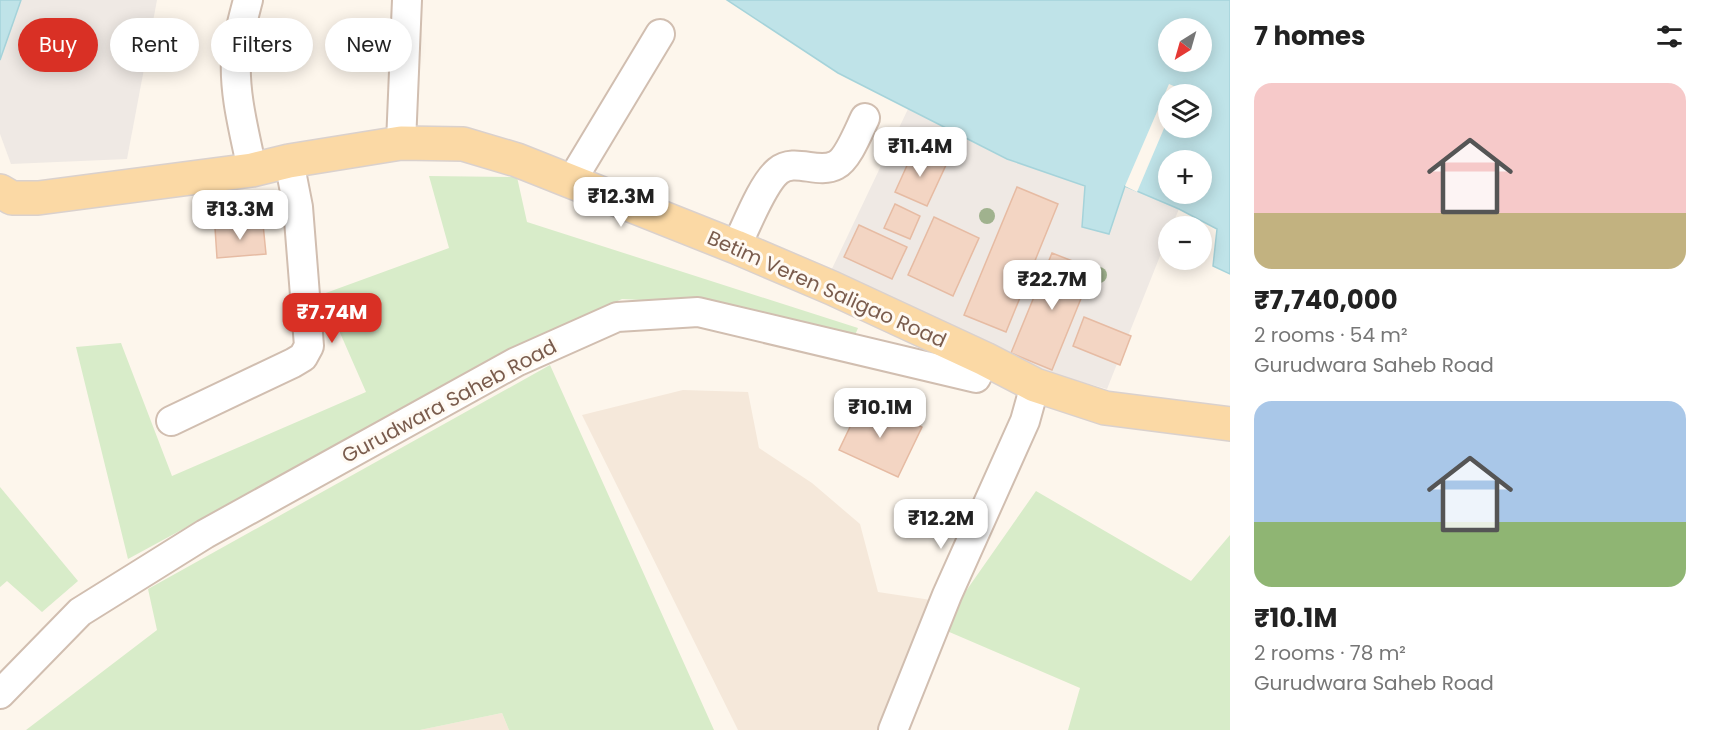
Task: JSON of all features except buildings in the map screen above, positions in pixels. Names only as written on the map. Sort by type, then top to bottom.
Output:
[{"type":"main road","name":"Betim Veren Saligao Road","points":[[0,191],[12,198],[38,198],[252,170],[289,161],[401,143],[463,144],[572,180],[736,247],[832,288],[985,359],[1035,385],[1105,408],[1230,424]]},
{"type":"street","points":[[248,0],[239,33],[236,60],[240,107],[252,170]]},
{"type":"street","points":[[401,143],[407,0]]},
{"type":"street","points":[[572,180],[660,34]]},
{"type":"street","points":[[736,247],[768,182],[780,169],[794,164],[821,168],[836,165],[845,156],[865,118]]},
{"type":"street","points":[[171,422],[293,363],[303,357],[309,346],[298,207],[289,161]]},
{"type":"street","name":"Gurudwara Saheb Road","points":[[0,694],[80,612],[205,534],[516,362],[617,317],[698,312],[976,378],[985,359]]},
{"type":"street","points":[[893,730],[946,595],[1025,421],[1035,385]]},
{"type":"shaded area","points":[[21,0],[157,0],[154,18],[110,18],[110,72],[143,72],[127,159],[11,164],[0,134],[0,60]]},
{"type":"shaded area","points":[[908,109],[1085,187],[1082,226],[1125,186],[1158,200],[1158,204],[1167,204],[1179,209],[1176,216],[1158,216],[1158,261],[1107,389],[1039,370],[829,275]]},
{"type":"shaded area","points":[[683,390],[748,392],[759,448],[812,483],[860,524],[878,592],[931,600],[881,730],[738,730],[582,415]]},
{"type":"shaded area","points":[[502,713],[509,730],[420,730]]},
{"type":"green space","points":[[429,176],[517,177],[527,222],[858,328],[853,340],[724,304],[622,299],[542,334],[128,559],[76,347],[121,343],[172,476],[366,392],[323,294],[449,248]]},
{"type":"green space","points":[[550,365],[714,730],[509,730],[502,713],[420,730],[26,730],[157,630],[148,589]]},
{"type":"green space","points":[[0,487],[78,581],[42,612],[7,581],[0,587]]},
{"type":"green space","points":[[1036,491],[1191,581],[1230,535],[1230,730],[1068,730],[1080,688],[940,628]]},
{"type":"water","points":[[0,0],[21,0],[0,60]]},
{"type":"water","points":[[727,0],[1230,0],[1230,274],[1213,266],[1217,229],[1212,226],[1212,216],[1192,216],[1167,204],[1212,204],[1212,150],[1158,150],[1158,200],[1125,186],[1109,234],[1082,227],[1085,186],[1007,159],[838,73]]},
{"type":"pier","points":[[1158,110],[1158,138],[1160,138],[1137,192],[1125,186]]}]
